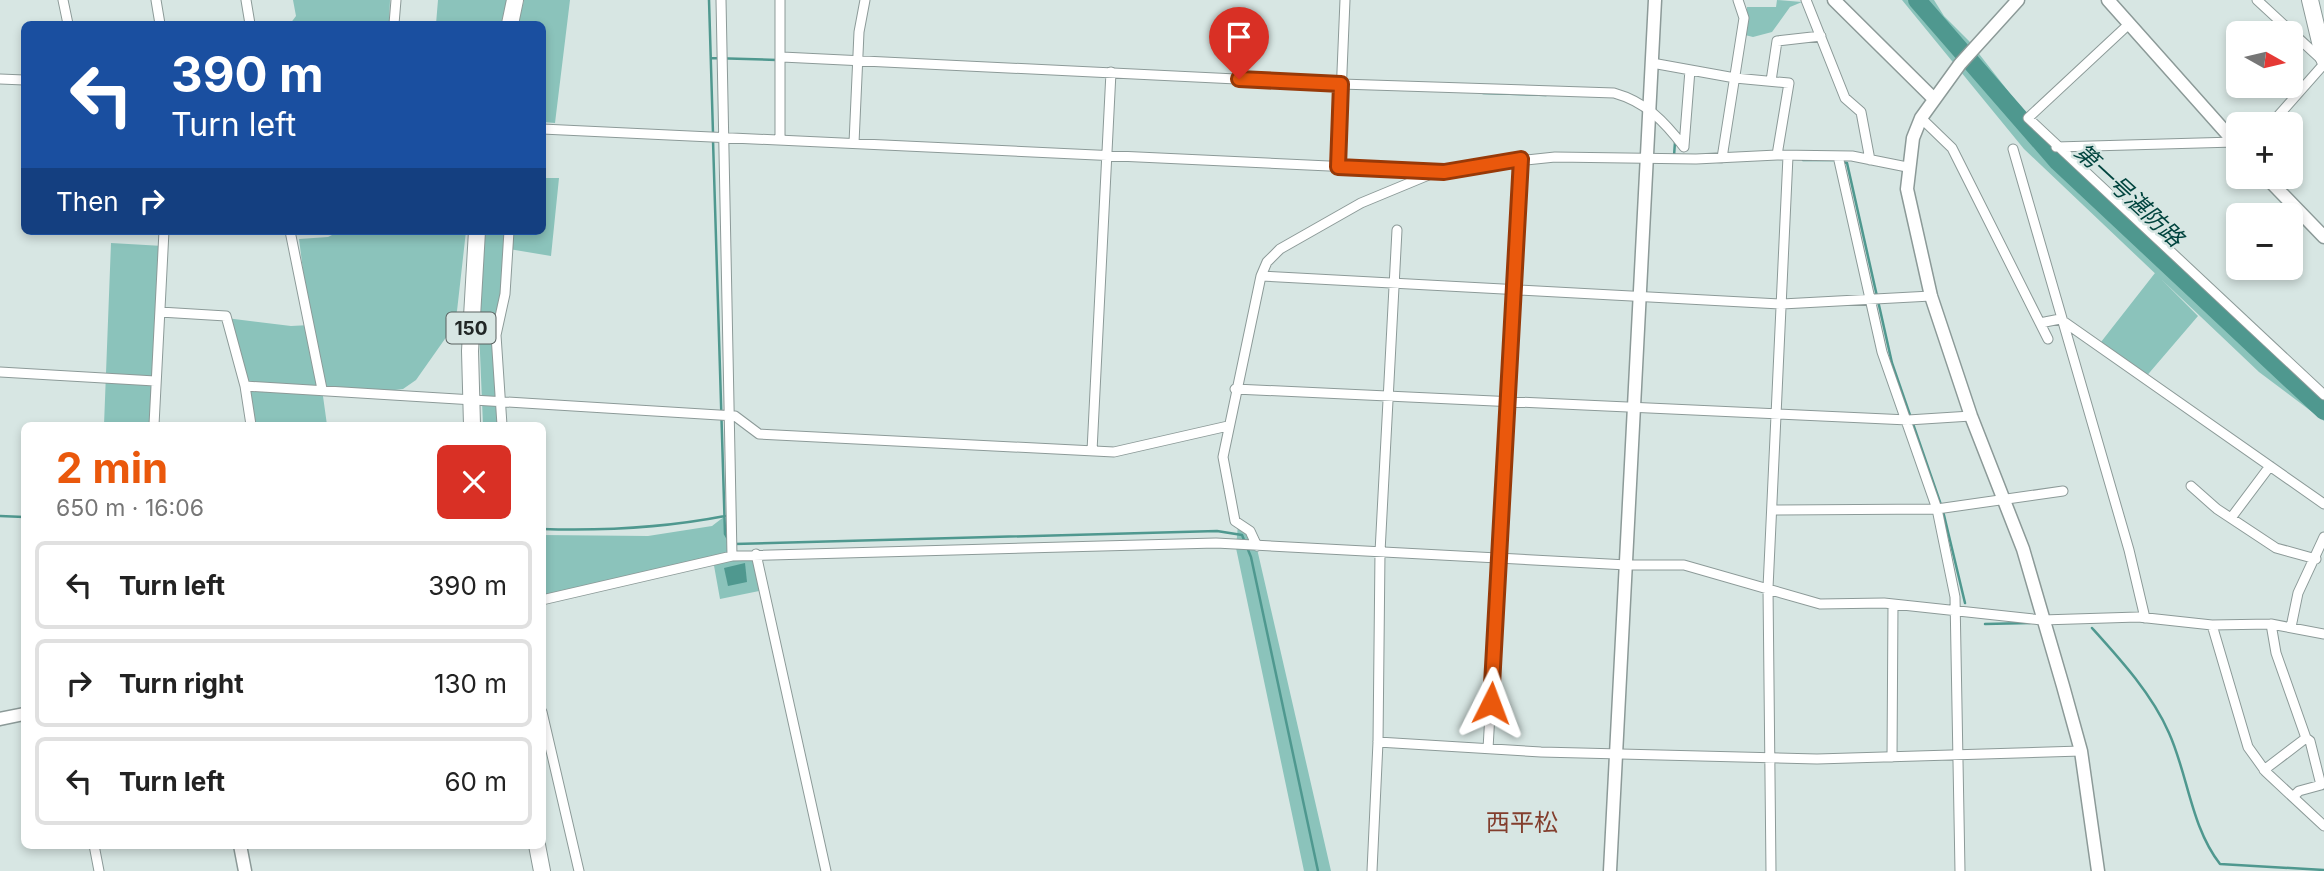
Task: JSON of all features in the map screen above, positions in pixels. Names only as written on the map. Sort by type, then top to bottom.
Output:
[{"type":"highway","points":[[511,21],[515,0]]},
{"type":"highway","points":[[2311,0],[2324,62]]},
{"type":"highway","name":"150","points":[[472,422],[470,399],[477,235]]},
{"type":"highway","points":[[538,849],[542,871]]},
{"type":"street","points":[[63,0],[67,21]]},
{"type":"street","points":[[156,0],[160,21]]},
{"type":"street","points":[[246,0],[250,21]]},
{"type":"street","points":[[394,21],[396,0]]},
{"type":"street","points":[[721,0],[732,552]]},
{"type":"street","points":[[780,0],[780,139]]},
{"type":"street","points":[[854,143],[857,61],[865,0]]},
{"type":"street","points":[[1338,167],[1345,0]]},
{"type":"street","points":[[1610,871],[1655,0]]},
{"type":"street","points":[[1722,158],[1744,18],[1738,0]]},
{"type":"street","points":[[1806,0],[1845,98],[1861,112],[1870,160]]},
{"type":"street","points":[[1834,0],[1934,99]]},
{"type":"street","points":[[2018,0],[1960,64],[1921,118],[1907,167],[1911,211],[1931,296],[1971,416],[2006,501],[2081,751],[2098,871]]},
{"type":"street","points":[[2108,0],[2226,132]]},
{"type":"street","points":[[2257,0],[2324,62],[2281,112]]},
{"type":"street","points":[[2130,24],[2028,118],[2324,395]]},
{"type":"street","points":[[1771,81],[1777,41],[1821,36]]},
{"type":"street","points":[[782,57],[1341,84],[1614,93],[1633,98],[1650,109],[1684,147]]},
{"type":"street","points":[[1652,63],[1735,78],[1789,83],[1777,155]]},
{"type":"street","points":[[1683,159],[1690,69]]},
{"type":"street","points":[[1092,451],[1111,72]]},
{"type":"street","points":[[0,79],[21,80]]},
{"type":"street","points":[[1921,118],[1952,148],[2048,339]]},
{"type":"street","points":[[546,129],[1444,172]]},
{"type":"street","points":[[2056,147],[2226,144]]},
{"type":"street","points":[[2013,149],[2129,550],[2145,618]]},
{"type":"street","points":[[1257,546],[1250,531],[1236,521],[1223,457],[1228,426],[1261,276],[1267,262],[1280,249],[1311,230],[1361,203],[1444,172],[1521,159],[1683,159],[1777,155],[1870,160],[1907,167]]},
{"type":"street","points":[[1771,871],[1772,756],[1768,710],[1768,588],[1788,156]]},
{"type":"street","points":[[1488,749],[1521,159]]},
{"type":"street","points":[[1839,159],[1876,300],[1882,352],[1909,420],[1937,509],[1955,611],[1960,871]]},
{"type":"street","points":[[2278,189],[2324,237]]},
{"type":"street","points":[[1371,871],[1378,742],[1380,552],[1397,230]]},
{"type":"street","points":[[154,422],[164,235]]},
{"type":"street","points":[[291,235],[322,388]]},
{"type":"street","points":[[502,422],[498,401],[496,335],[505,294],[509,235]]},
{"type":"street","points":[[1261,276],[1782,304],[1931,296]]},
{"type":"street","points":[[160,312],[226,316],[245,386],[251,422]]},
{"type":"street","points":[[2040,323],[2060,319],[2324,504]]},
{"type":"street","points":[[0,372],[155,381]]},
{"type":"street","points":[[245,386],[322,388],[729,416],[758,434],[1114,452],[1228,426]]},
{"type":"street","points":[[1235,389],[1635,410],[1909,420],[1971,416]]},
{"type":"street","points":[[2231,518],[2270,466]]},
{"type":"street","points":[[2191,486],[2231,518],[2276,548],[2316,559]]},
{"type":"street","points":[[1772,510],[1937,509],[2063,491]]},
{"type":"street","points":[[2291,627],[2298,593],[2324,537]]},
{"type":"street","points":[[546,599],[732,552],[756,554],[1203,543],[1627,565],[1684,565],[1820,604],[1893,604],[2042,620],[2145,618],[2212,625],[2271,624],[2324,634]]},
{"type":"street","points":[[756,554],[826,871]]},
{"type":"street","points":[[1892,757],[1893,604]]},
{"type":"street","points":[[2271,624],[2276,653],[2306,738],[2310,741],[2321,785],[2299,791],[2293,797]]},
{"type":"street","points":[[2212,625],[2248,747],[2264,769],[2324,826]]},
{"type":"street","points":[[0,719],[21,715]]},
{"type":"street","points":[[546,729],[579,871]]},
{"type":"street","points":[[2264,769],[2306,738]]},
{"type":"street","points":[[1378,742],[1617,754],[1772,756],[1892,757],[2081,751]]},
{"type":"street","points":[[95,849],[99,871]]},
{"type":"street","points":[[241,849],[245,871]]},
{"type":"shaded area","points":[[293,0],[390,0],[389,21],[292,21],[296,16]]},
{"type":"shaded area","points":[[438,0],[507,0],[502,21],[436,21]]},
{"type":"shaded area","points":[[524,0],[570,0],[555,123],[546,122],[546,21],[519,21]]},
{"type":"shaded area","points":[[1777,0],[1802,2],[1790,7],[1772,32],[1753,37],[1745,35],[1747,7],[1776,7]]},
{"type":"shaded area","points":[[1902,0],[1934,0],[1944,16],[1969,41],[2033,123],[2324,394],[2324,421],[2259,372],[2024,149]]},
{"type":"shaded area","points":[[546,178],[559,178],[551,256],[509,249],[496,335],[503,422],[483,422],[479,329],[485,235],[546,235]]},
{"type":"shaded area","points":[[466,235],[457,311],[447,336],[416,380],[403,389],[322,389],[327,422],[248,422],[226,318],[291,326],[310,325],[299,239]]},
{"type":"shaded area","points":[[111,243],[163,246],[158,422],[104,422]]},
{"type":"shaded area","points":[[2155,273],[2198,316],[2144,379],[2101,342]]},
{"type":"shaded area","points":[[725,516],[729,554],[546,595],[546,535],[648,536],[712,526]]},
{"type":"shaded area","points":[[1238,524],[1255,540],[1331,871],[1304,871],[1236,548]]},
{"type":"shaded area","points":[[756,554],[764,590],[720,599],[713,560]]},
{"type":"shaded area","points":[[745,563],[747,582],[728,586],[724,568]]},
{"type":"waterway","points":[[709,0],[713,133]]},
{"type":"waterway","name":"第一号湛防路","points":[[1917,0],[2058,162],[2324,411]]},
{"type":"waterway","points":[[711,58],[777,60]]},
{"type":"waterway","points":[[1483,93],[1546,95]]},
{"type":"waterway","points":[[713,140],[725,534],[729,541]]},
{"type":"waterway","points":[[1674,156],[1675,142]]},
{"type":"waterway","points":[[1803,160],[1835,160]]},
{"type":"waterway","points":[[1841,162],[1847,163],[1892,363],[1941,505]]},
{"type":"waterway","points":[[1943,511],[1965,603]]},
{"type":"waterway","points":[[0,516],[21,517]]},
{"type":"waterway","points":[[546,529],[634,528],[725,516]]},
{"type":"waterway","points":[[734,544],[1217,531],[1242,535],[1251,557],[1318,871]]},
{"type":"waterway","points":[[1985,624],[2030,623]]},
{"type":"waterway","points":[[2092,628],[2154,704],[2175,749],[2202,834],[2220,864],[2324,870]]},
{"type":"district","name":"西平松","points":[[1522,823]]},
{"type":"route","points":[[1239,79],[1341,84],[1338,167],[1444,172],[1521,159],[1491,703]]}]
